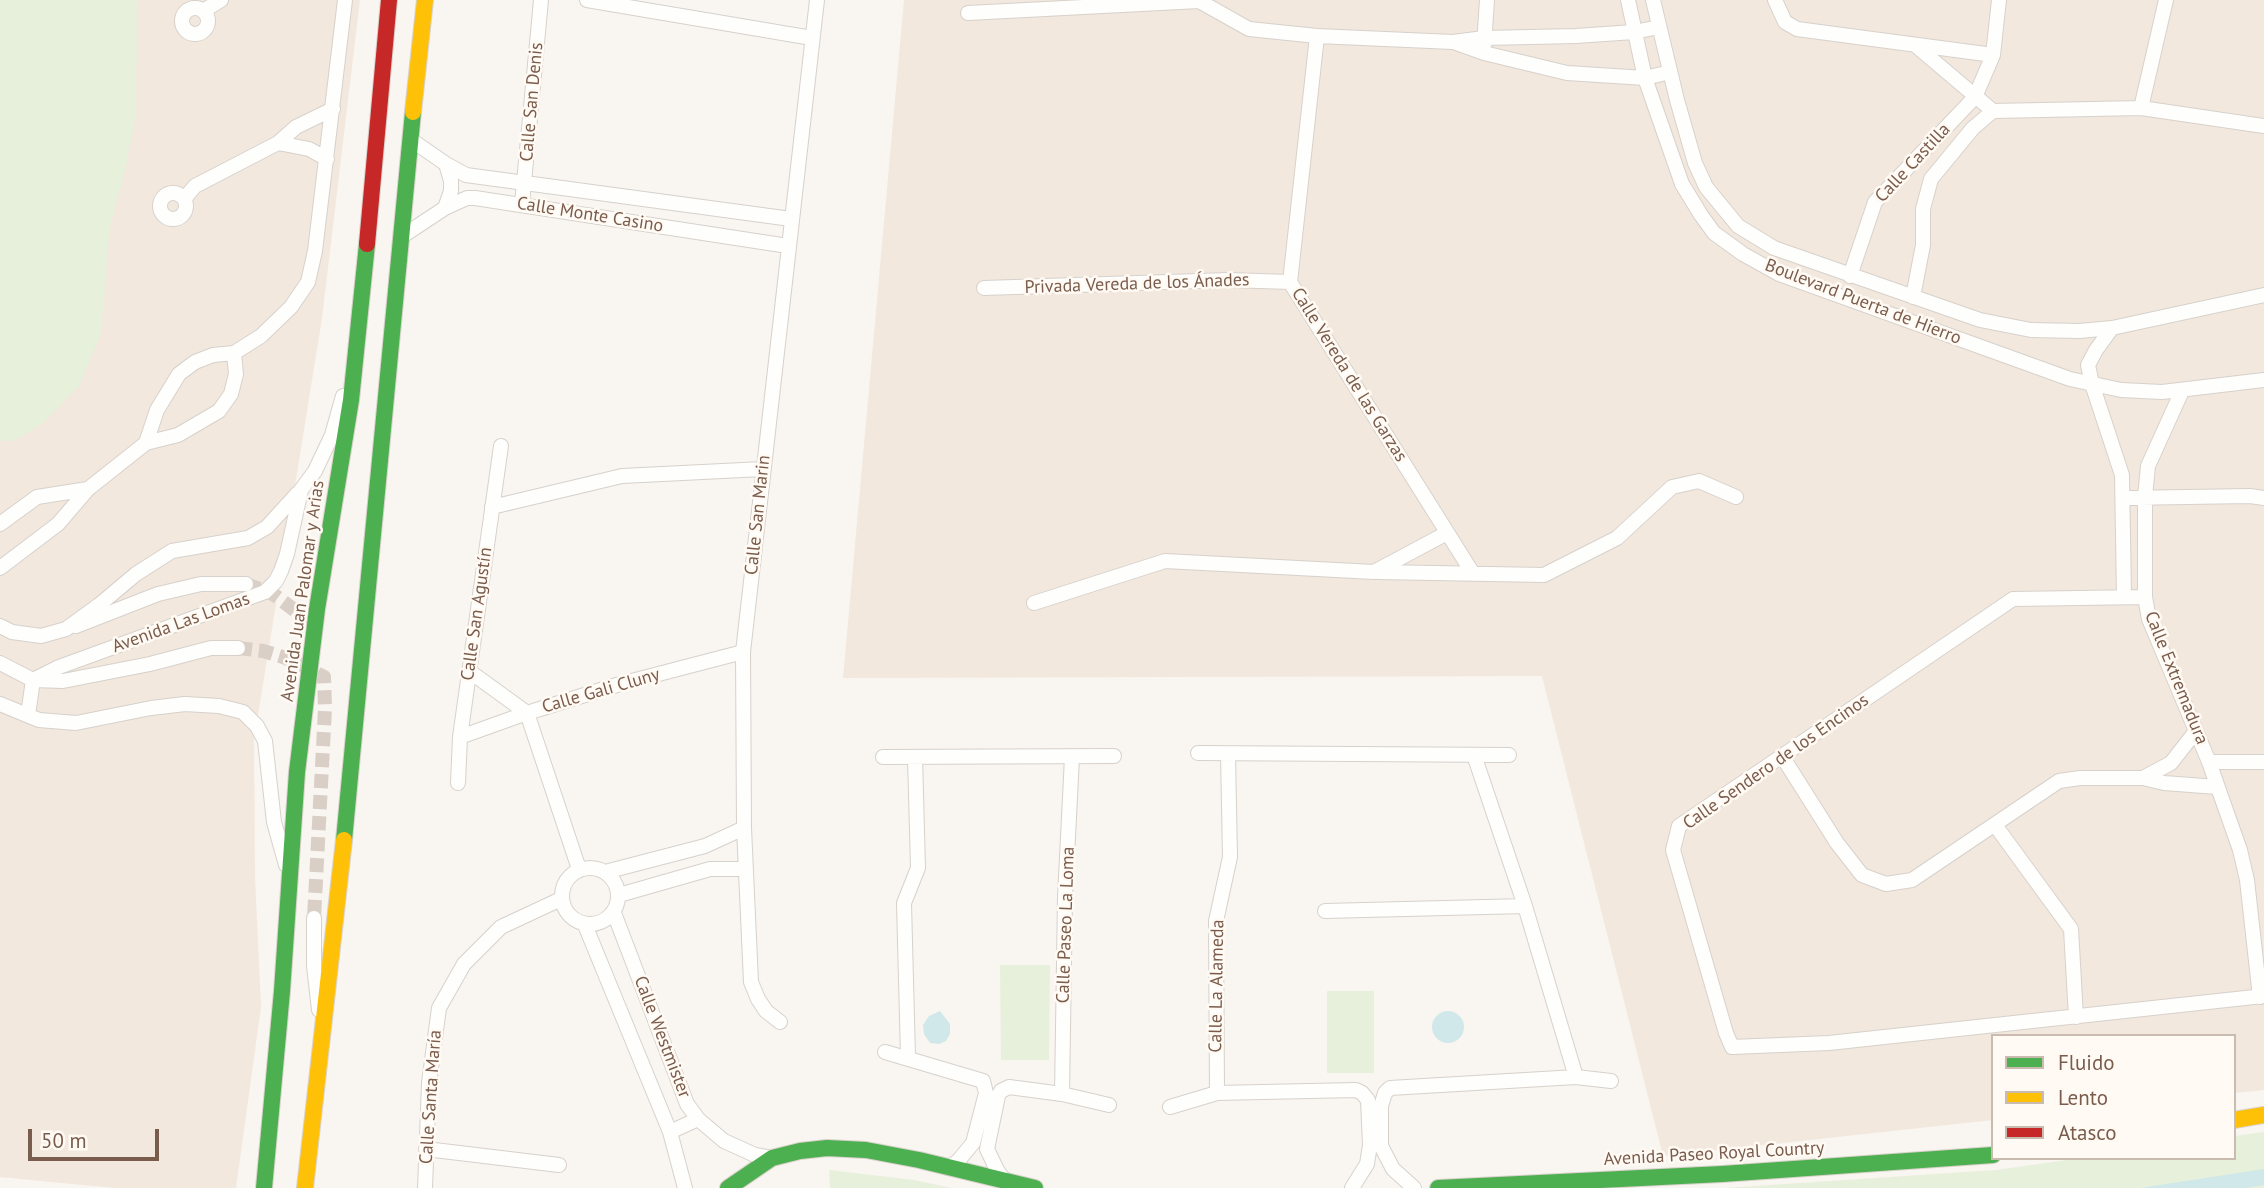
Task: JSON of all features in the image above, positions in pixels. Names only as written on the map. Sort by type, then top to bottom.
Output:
[{"type":"main road","name":"Avenida Juan Palomar y Arias","points":[[264,1188],[297,772],[317,609],[358,347],[389,0]]},
{"type":"main road","points":[[305,1188],[323,1042],[425,0]]},
{"type":"main road","points":[[2236,1120],[2264,1115]]},
{"type":"main road","points":[[728,1188],[772,1158],[827,1148],[853,1149],[919,1160],[1024,1186]]},
{"type":"main road","name":"Avenida Paseo Royal Country","points":[[1438,1188],[1722,1181],[1991,1155]]},
{"type":"street","points":[[203,11],[221,0]]},
{"type":"street","points":[[146,443],[157,410],[179,374],[195,362],[213,355],[234,353],[261,336],[291,307],[308,282],[315,251],[345,0]]},
{"type":"street","name":"Calle San Denis","points":[[522,204],[541,0]]},
{"type":"street","points":[[587,0],[812,38]]},
{"type":"street","name":"Calle San Marin","points":[[780,1022],[766,1011],[751,982],[744,828],[743,652],[817,0]]},
{"type":"street","points":[[1484,46],[1487,0]]},
{"type":"street","name":"Boulevard Puerta de Hierro","points":[[1628,0],[1644,78],[1682,184],[1714,233],[1743,254],[1779,274],[2070,379],[2121,390],[2182,391],[2264,380]]},
{"type":"street","name":"Boulevard Puerta de Hierro","points":[[1653,0],[1695,163],[1706,187],[1738,226],[1774,248],[1980,320],[2031,330],[2079,331],[2112,328],[2264,295]]},
{"type":"street","points":[[1775,0],[1785,22],[1797,29],[1993,55]]},
{"type":"street","points":[[1975,97],[1993,55],[1999,0]]},
{"type":"street","points":[[2141,108],[2166,0]]},
{"type":"street","points":[[968,13],[1199,1],[1249,29],[1484,46],[1567,73],[1644,78],[1670,72]]},
{"type":"street","points":[[1484,46],[1634,32],[1659,27]]},
{"type":"street","name":"Calle Vereda de las Garzas","points":[[1317,36],[1290,282],[1472,572]]},
{"type":"street","points":[[1914,46],[1993,111],[2141,108],[2264,126]]},
{"type":"street","name":"Calle Castilla","points":[[1850,276],[1875,202],[1975,97]]},
{"type":"street","points":[[184,198],[195,186],[278,143],[296,127],[333,109]]},
{"type":"street","name":"Calle Castilla","points":[[1913,297],[1923,245],[1923,209],[1931,180],[1973,128],[1993,111]]},
{"type":"street","name":"Calle Monte Casino","points":[[410,139],[446,164],[466,174],[791,219]]},
{"type":"street","points":[[278,143],[309,149],[327,159]]},
{"type":"street","points":[[1911,163],[1931,180]]},
{"type":"street","points":[[445,208],[451,191],[446,164]]},
{"type":"street","name":"Calle Monte Casino","points":[[401,237],[445,208],[467,198],[522,204],[788,246]]},
{"type":"street","name":"Privada Vereda de los Ánades","points":[[984,288],[1229,280],[1290,282]]},
{"type":"street","name":"Calle Extremadura","points":[[2112,328],[2088,365],[2122,475],[2124,596]]},
{"type":"street","name":"Avenida Las Lomas","points":[[66,629],[136,574],[172,551],[248,538],[267,527],[315,471],[332,435],[358,347]]},
{"type":"street","points":[[0,568],[58,524],[88,489],[146,443],[178,435],[219,411],[231,394],[234,384],[234,353]]},
{"type":"street","name":"Calle Extremadura","points":[[2182,391],[2148,466],[2144,497],[2144,597],[2150,619],[2209,762],[2240,850],[2247,880],[2262,997]]},
{"type":"street","name":"Calle San Agustín","points":[[458,783],[460,737],[501,446]]},
{"type":"street","points":[[492,507],[622,476],[763,469]]},
{"type":"street","points":[[1034,603],[1166,561],[1374,572],[1544,575],[1617,538],[1672,487],[1699,481],[1736,497]]},
{"type":"street","points":[[0,524],[37,497],[88,489]]},
{"type":"street","name":"Avenida Las Lomas","points":[[33,681],[59,667],[265,592],[276,581],[287,554],[301,489]]},
{"type":"street","points":[[2123,498],[2264,498]]},
{"type":"street","points":[[1374,572],[1447,533]]},
{"type":"street","name":"Avenida Las Lomas","points":[[0,626],[12,632],[41,636],[93,621],[158,594],[201,584],[246,584]]},
{"type":"street","name":"Calle Sendero de los Encinos","points":[[2144,597],[2014,599],[1679,826],[1673,850],[1726,1033],[1732,1048],[1829,1043],[2262,997]]},
{"type":"street","name":"Avenida Las Lomas","points":[[33,681],[63,681],[150,664],[211,648],[238,648]]},
{"type":"street","name":"Calle Gali Cluny","points":[[460,737],[620,684],[743,652]]},
{"type":"street","points":[[0,663],[33,681],[28,715]]},
{"type":"street","points":[[469,671],[527,713],[579,869]]},
{"type":"street","points":[[0,704],[39,720],[76,723],[184,704],[219,706],[243,712],[257,726],[265,741],[274,822],[290,881]]},
{"type":"street","points":[[2143,778],[2171,762],[2196,731]]},
{"type":"street","points":[[1198,754],[1508,755]]},
{"type":"street","name":"Calle La Alameda","points":[[1217,1093],[1216,921],[1230,857],[1228,754]]},
{"type":"street","points":[[1474,755],[1525,906],[1576,1077]]},
{"type":"street","points":[[1782,755],[1837,843],[1862,875],[1886,884],[1912,880],[2059,781],[2080,778],[2143,778],[2164,783],[2217,787]]},
{"type":"street","points":[[883,757],[1114,756]]},
{"type":"street","points":[[908,1057],[904,903],[918,868],[915,757]]},
{"type":"street","name":"Calle Paseo La Loma","points":[[1062,1094],[1065,897],[1072,757]]},
{"type":"street","points":[[2209,762],[2264,762]]},
{"type":"street","points":[[1995,825],[2071,929],[2076,1017]]},
{"type":"street","points":[[605,872],[705,846],[744,828]]},
{"type":"street","points":[[705,846],[710,869]]},
{"type":"street","points":[[597,868],[605,872],[613,878],[619,895],[614,913],[601,923],[585,925],[569,916],[561,899],[565,881],[579,869],[597,868]]},
{"type":"street","points":[[619,895],[710,869],[745,869]]},
{"type":"street","name":"Calle Santa María","points":[[425,1188],[429,1083],[439,1008],[464,964],[501,928],[561,899]]},
{"type":"street","points":[[1325,911],[1525,906]]},
{"type":"street","name":"Calle Westmister","points":[[614,913],[687,1104],[698,1119],[724,1141],[739,1149],[772,1158]]},
{"type":"street","points":[[314,918],[314,966],[323,1042]]},
{"type":"street","name":"Calle Westmister","points":[[585,925],[670,1132],[685,1188]]},
{"type":"street","points":[[885,1052],[983,1081],[986,1086],[974,1142],[958,1161],[948,1168]]},
{"type":"street","points":[[1414,1188],[1393,1169],[1381,1146],[1381,1106],[1385,1093],[1390,1088],[1576,1077],[1611,1081]]},
{"type":"street","points":[[1024,1186],[996,1170],[988,1149],[1001,1091],[1009,1087],[1062,1094],[1109,1105]]},
{"type":"street","points":[[1170,1107],[1217,1093],[1356,1090],[1368,1100],[1369,1154],[1362,1174],[1352,1188]]},
{"type":"street","points":[[670,1132],[698,1119]]},
{"type":"street","points":[[426,1149],[559,1165]]},
{"type":"shaded area","points":[[0,0],[360,0],[322,318],[254,740],[255,878],[261,1007],[236,1188],[114,1188],[0,1177]]},
{"type":"shaded area","points":[[904,0],[2264,0],[2264,1090],[2236,1093],[2236,1034],[1991,1034],[1991,1120],[1663,1156],[1542,676],[843,678]]},
{"type":"green space","points":[[0,0],[138,0],[135,120],[110,226],[101,334],[79,386],[44,422],[14,441],[0,441]]},
{"type":"green space","points":[[1000,965],[1050,965],[1049,1060],[1001,1060]]},
{"type":"green space","points":[[1327,991],[1374,991],[1374,1073],[1327,1073]]},
{"type":"green space","points":[[2264,1132],[2264,1188],[1725,1188],[1996,1170],[2067,1160],[2236,1160],[2236,1136]]},
{"type":"green space","points":[[829,1170],[914,1180],[951,1188],[830,1188]]},
{"type":"water","points":[[940,1011],[950,1024],[950,1034],[946,1041],[939,1044],[930,1043],[924,1034],[923,1025],[929,1016]]},
{"type":"water","points":[[1448,1011],[1459,1016],[1464,1027],[1459,1038],[1448,1043],[1437,1038],[1432,1027],[1437,1016]]},
{"type":"water","points":[[2264,1169],[2264,1185],[2246,1188],[2140,1188]]},
{"type":"tunnel","points":[[246,584],[273,594],[297,612],[313,639]]},
{"type":"tunnel","points":[[238,648],[283,657],[324,677],[325,709],[314,918]]},
{"type":"traffic: fast","points":[[344,840],[413,112]]},
{"type":"traffic: fast","points":[[264,1188],[282,991],[297,772],[317,609],[351,400],[367,244]]},
{"type":"traffic: fast","points":[[728,1188],[772,1158],[827,1148],[866,1150],[919,1160],[1035,1188]]},
{"type":"traffic: fast","points":[[1438,1188],[1722,1174],[1991,1155]]},
{"type":"traffic: slow","points":[[413,112],[425,0]]},
{"type":"traffic: slow","points":[[305,1188],[344,840]]},
{"type":"traffic: slow","points":[[2236,1120],[2264,1115]]},
{"type":"traffic: jam","points":[[367,244],[389,0]]}]
